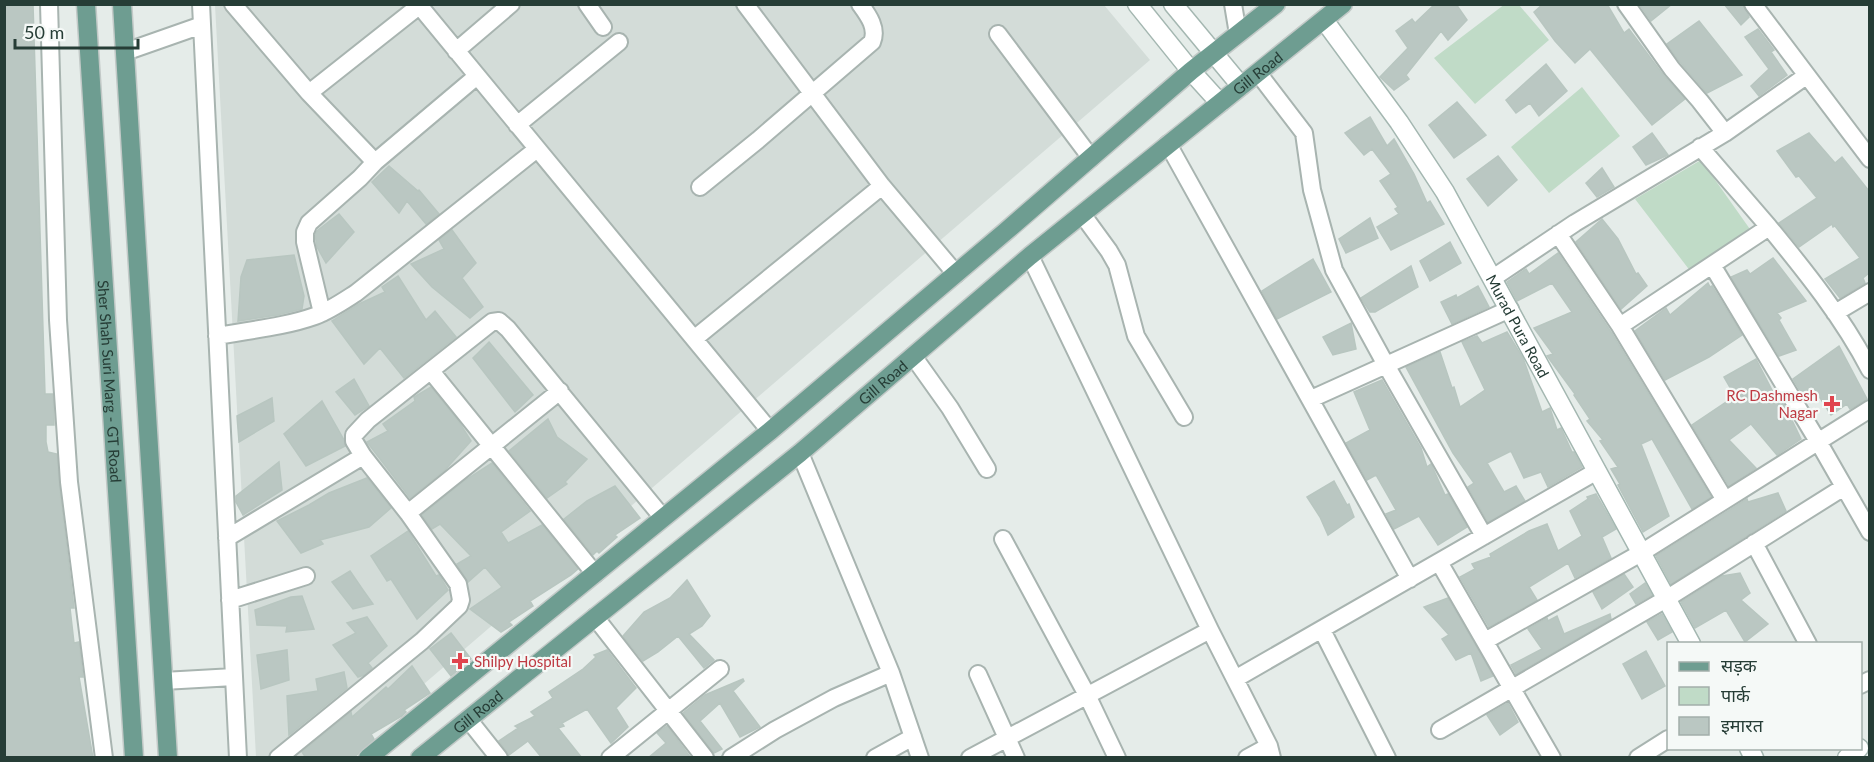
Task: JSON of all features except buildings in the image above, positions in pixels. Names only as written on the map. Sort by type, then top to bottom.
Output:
[{"type":"main road","name":"Sher Shah Suri Marg - GT Road","points":[[86,4],[134,758]]},
{"type":"main road","points":[[122,4],[168,758]]},
{"type":"main road","points":[[368,758],[770,431],[1191,71],[1276,4]]},
{"type":"main road","name":"Gill Road","points":[[420,758],[800,453],[1030,256],[1343,4]]},
{"type":"street","points":[[49,4],[58,320],[69,482],[104,758]]},
{"type":"street","points":[[201,4],[238,758]]},
{"type":"street","points":[[232,4],[309,93],[375,162]]},
{"type":"street","points":[[456,51],[511,4]]},
{"type":"street","points":[[587,4],[603,27]]},
{"type":"street","points":[[745,4],[882,186],[956,274]]},
{"type":"street","points":[[700,187],[872,42],[874,30],[861,4]]},
{"type":"street","points":[[1137,4],[1220,103]]},
{"type":"street","points":[[1173,4],[1241,86]]},
{"type":"street","points":[[1233,4],[1238,34]]},
{"type":"street","points":[[1626,4],[1672,69],[1725,133]]},
{"type":"street","points":[[1753,4],[1869,159]]},
{"type":"street","points":[[309,93],[419,5],[770,431]]},
{"type":"street","name":"Murad Pura Road","points":[[1324,20],[1399,122],[1445,192],[1690,642]]},
{"type":"street","points":[[125,52],[202,25]]},
{"type":"street","points":[[998,34],[1091,158]]},
{"type":"street","points":[[518,125],[619,42]]},
{"type":"street","points":[[1258,73],[1304,133],[1312,190],[1334,270],[1484,537]]},
{"type":"street","points":[[322,313],[305,242],[305,232],[309,223],[375,162],[477,76]]},
{"type":"street","points":[[1493,278],[1558,234],[1725,133],[1806,76]]},
{"type":"street","points":[[1168,144],[1410,579]]},
{"type":"street","points":[[1700,147],[1807,274],[1858,348],[1869,370]]},
{"type":"street","points":[[218,336],[297,321],[322,313],[356,293],[537,149]]},
{"type":"street","points":[[694,339],[882,186]]},
{"type":"street","points":[[1082,214],[1117,265],[1136,336],[1184,417]]},
{"type":"street","points":[[1620,326],[1769,227]]},
{"type":"street","points":[[1558,234],[1620,326],[1725,500]]},
{"type":"street","points":[[1030,256],[1270,752],[1247,758]]},
{"type":"street","points":[[1712,265],[1819,442],[1869,532]]},
{"type":"street","points":[[1835,314],[1869,292]]},
{"type":"street","points":[[1311,399],[1510,309]]},
{"type":"street","points":[[278,758],[422,641],[459,606],[461,600],[458,584],[408,513],[363,456],[354,441],[354,435],[482,328],[499,321],[508,329],[663,518]]},
{"type":"street","points":[[913,356],[950,408],[987,470]]},
{"type":"street","points":[[431,371],[595,574]]},
{"type":"street","points":[[408,513],[560,391]]},
{"type":"street","points":[[1485,641],[1641,553],[1869,409]]},
{"type":"street","points":[[800,453],[891,673],[920,758]]},
{"type":"street","points":[[227,538],[363,456]]},
{"type":"street","points":[[1235,679],[1597,471]]},
{"type":"street","points":[[1440,730],[1666,599],[1844,487]]},
{"type":"street","points":[[1003,539],[1087,695],[1117,758]]},
{"type":"street","points":[[1754,543],[1807,642]]},
{"type":"street","points":[[1439,562],[1552,758]]},
{"type":"street","points":[[231,600],[306,576]]},
{"type":"street","points":[[595,617],[705,758]]},
{"type":"street","points":[[970,758],[1210,630]]},
{"type":"street","points":[[1322,630],[1387,758]]},
{"type":"street","points":[[610,758],[720,669]]},
{"type":"street","points":[[731,758],[775,730],[834,698],[891,673]]},
{"type":"street","points":[[978,674],[1016,758]]},
{"type":"street","points":[[163,681],[234,676]]},
{"type":"street","points":[[468,719],[498,758]]},
{"type":"street","points":[[875,758],[913,737]]},
{"type":"street","points":[[1638,758],[1667,740]]},
{"type":"shaded area","points":[[215,5],[1104,5],[1150,60],[339,757],[256,757]]},
{"type":"green space","points":[[1505,4],[1519,5],[1549,40],[1475,104],[1434,58]]},
{"type":"green space","points":[[1582,87],[1620,136],[1549,193],[1511,147]]},
{"type":"green space","points":[[1701,160],[1752,232],[1691,272],[1635,199]]},
{"type":"place","name":"RC Dashmesh Nagar","points":[[1832,404]]},
{"type":"place","name":"Shilpy Hospital","points":[[460,661]]}]
